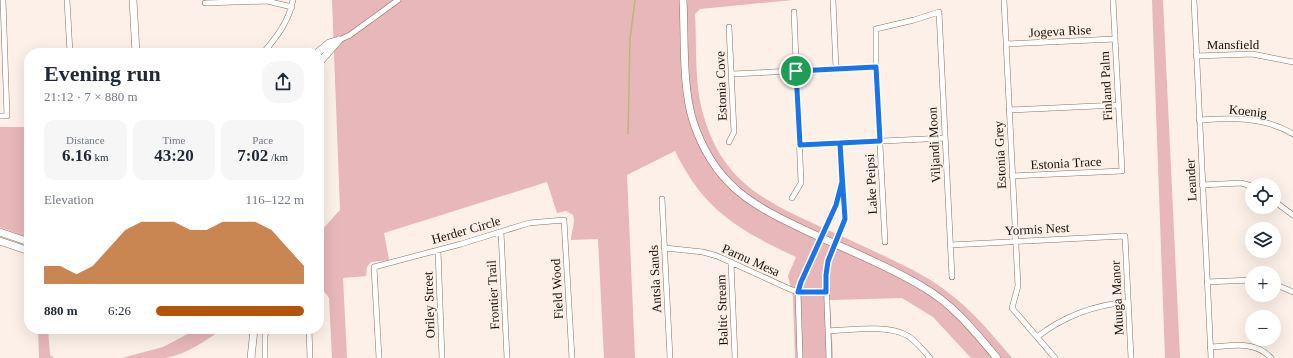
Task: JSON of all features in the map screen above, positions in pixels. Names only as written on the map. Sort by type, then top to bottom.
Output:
[{"type":"street","points":[[0,116],[7,116],[3,0]]},
{"type":"street","points":[[67,0],[70,48]]},
{"type":"street","points":[[133,0],[136,48]]},
{"type":"street","points":[[267,48],[281,31],[292,7],[293,0]]},
{"type":"street","points":[[323,48],[329,43],[350,35],[398,0]]},
{"type":"street","points":[[683,0],[688,97],[693,119],[704,149],[721,174],[744,197],[768,213],[901,275],[938,296],[968,324],[997,358]]},
{"type":"street","points":[[833,0],[836,69]]},
{"type":"street","name":"Estonia Grey","points":[[1004,0],[1018,286],[1012,308],[1037,337]]},
{"type":"street","name":"Finland Palm","points":[[1113,0],[1122,171]]},
{"type":"street","name":"Leander","points":[[1194,0],[1211,358]]},
{"type":"street","points":[[205,3],[267,1],[292,7]]},
{"type":"street","points":[[792,198],[801,183],[794,12]]},
{"type":"street","name":"Viljandi Moon","points":[[876,29],[939,12],[952,277]]},
{"type":"street","name":"Estonia Cove","points":[[729,27],[734,132],[729,142]]},
{"type":"street","name":"Lake Peipsi","points":[[876,29],[876,67],[885,242]]},
{"type":"street","name":"Jogeva Rise","points":[[1006,44],[1115,39]]},
{"type":"street","points":[[324,57],[339,40]]},
{"type":"street","name":"Mansfield","points":[[1196,56],[1252,54],[1293,62]]},
{"type":"street","points":[[732,74],[876,67]]},
{"type":"street","points":[[1009,110],[1118,105]]},
{"type":"street","name":"Koenig","points":[[1199,120],[1233,118],[1257,120],[1278,126],[1293,134]]},
{"type":"street","points":[[800,145],[944,138]]},
{"type":"street","points":[[829,358],[826,275],[828,261],[836,245],[845,219],[840,143]]},
{"type":"street","name":"Estonia Trace","points":[[1012,176],[1122,171]]},
{"type":"street","points":[[800,358],[798,292],[836,205],[842,182]]},
{"type":"street","points":[[1202,184],[1245,184]]},
{"type":"street","name":"Antsla Sands","points":[[662,199],[670,358]]},
{"type":"street","points":[[1281,206],[1293,215]]},
{"type":"street","name":"Herder Circle","points":[[379,358],[374,267],[529,223],[564,220]]},
{"type":"street","name":"Field Wood","points":[[564,220],[572,358]]},
{"type":"street","points":[[0,232],[24,240]]},
{"type":"street","name":"Frontier Trail","points":[[501,232],[507,358]]},
{"type":"street","name":"Yormis Nest","points":[[950,244],[1125,236]]},
{"type":"street","name":"Muuga Manor","points":[[1125,236],[1131,358]]},
{"type":"street","points":[[0,241],[24,249]]},
{"type":"street","name":"Parnu Mesa","points":[[665,248],[703,252],[731,262],[798,292],[826,292]]},
{"type":"street","name":"Oriley Street","points":[[438,250],[442,358]]},
{"type":"street","name":"Baltic Stream","points":[[731,262],[735,358]]},
{"type":"street","points":[[1207,282],[1245,280]]},
{"type":"street","points":[[1281,287],[1293,292]]},
{"type":"street","points":[[1055,358],[1037,337],[1061,320],[1075,314],[1110,303],[1128,302]]},
{"type":"street","points":[[828,331],[888,329],[900,332],[910,337],[930,358]]},
{"type":"street","points":[[251,358],[253,334]]},
{"type":"street","points":[[265,358],[266,334]]},
{"type":"street","points":[[309,334],[310,358]]},
{"type":"street","points":[[1210,347],[1249,345],[1262,350],[1271,358]]},
{"type":"shaded area","points":[[332,0],[793,0],[700,9],[695,14],[696,66],[701,105],[713,140],[724,160],[736,176],[751,189],[768,200],[787,211],[913,270],[929,279],[967,309],[989,331],[1012,358],[971,358],[933,317],[902,298],[830,300],[833,358],[795,358],[793,297],[788,276],[796,257],[740,227],[711,204],[686,172],[675,151],[627,175],[635,358],[604,358],[598,239],[571,240],[574,221],[573,215],[566,211],[557,213],[547,182],[384,233],[389,260],[371,262],[367,267],[366,276],[343,278],[347,358],[332,358],[329,298],[324,291],[324,228],[340,210]]},
{"type":"shaded area","points":[[1152,0],[1163,0],[1180,358],[1165,358]]},
{"type":"shaded area","points":[[0,127],[24,127],[24,236],[0,227]]},
{"type":"shaded area","points":[[38,334],[48,334],[50,355],[54,358],[39,358]]},
{"type":"shaded area","points":[[188,334],[215,334],[181,354],[165,358],[122,358],[163,347]]},
{"type":"waterway","points":[[628,134],[630,39],[635,0]]},
{"type":"route","points":[[796,71],[800,145],[840,143],[845,219],[828,261],[826,292],[798,292],[801,282],[836,205],[842,182],[840,143],[880,141],[876,67],[796,71]]}]
